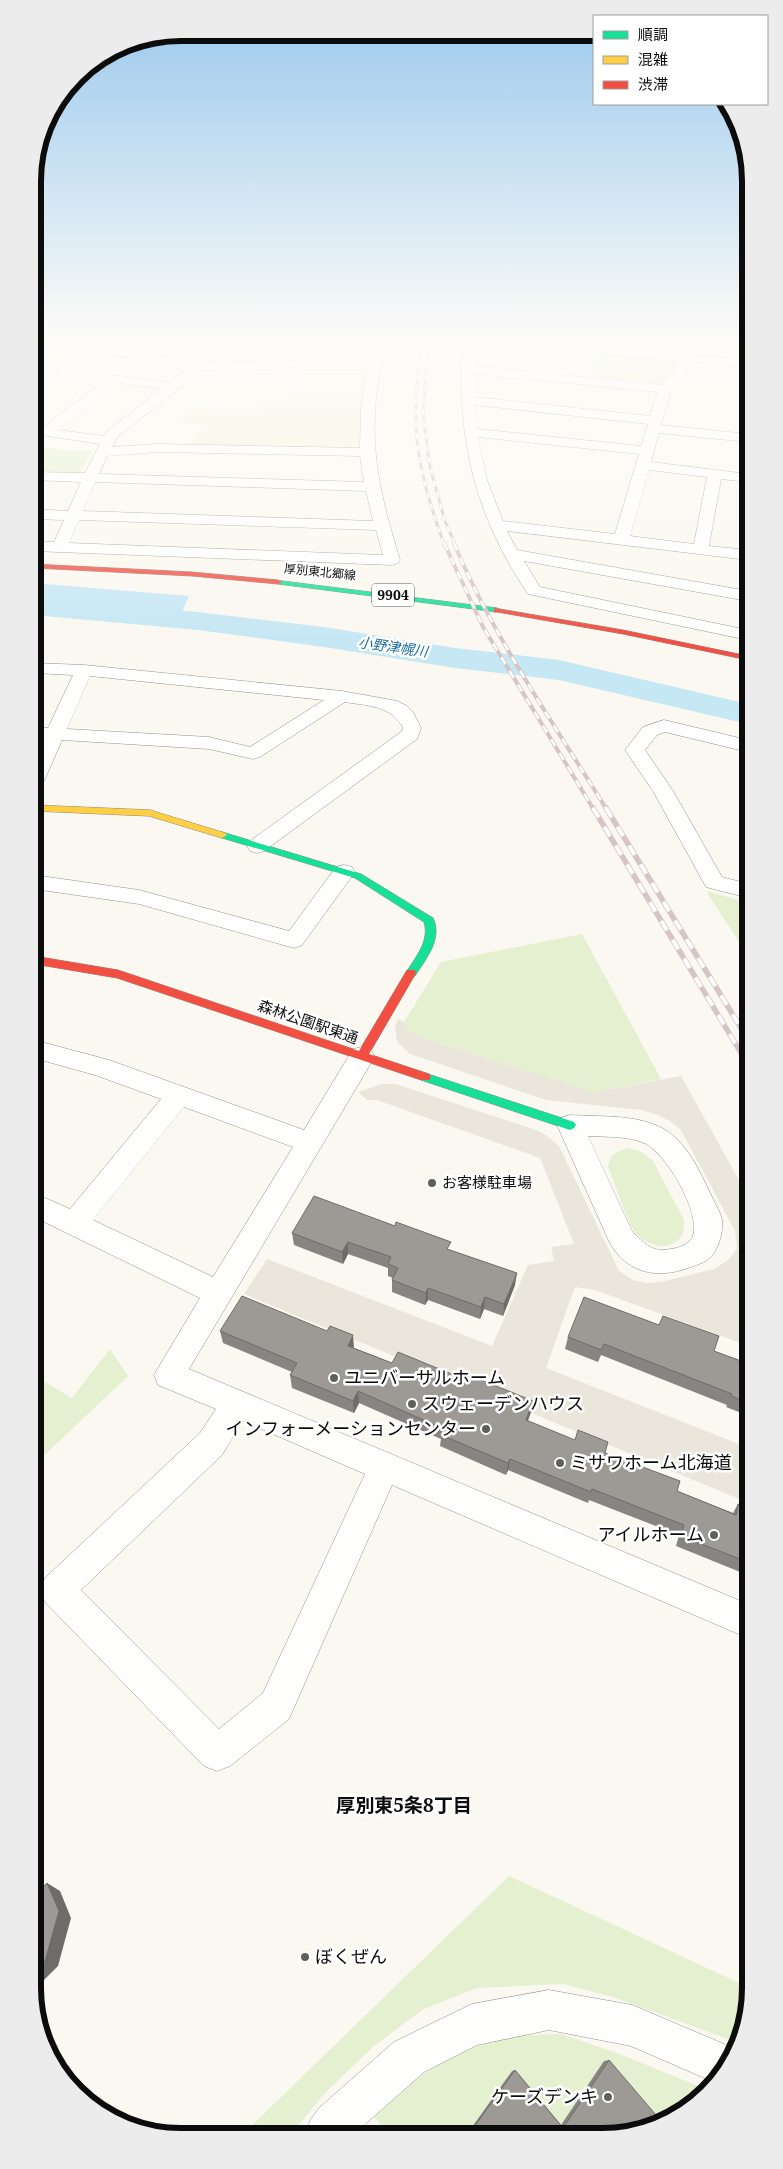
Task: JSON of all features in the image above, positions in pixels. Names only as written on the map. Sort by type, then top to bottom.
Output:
[{"type":"main road","name":"厚別東北郷線","points":[[42,555],[147,561],[313,575]]},
{"type":"main road","name":"厚別東北郷線","points":[[42,566],[234,577],[386,594],[514,612],[742,657]]},
{"type":"main road","points":[[561,609],[742,645]]},
{"type":"main road","points":[[42,808],[150,812],[358,876],[429,920],[433,929],[429,943],[362,1056]]},
{"type":"main road","name":"森林公園駅東通","points":[[42,961],[118,974],[570,1125]]},
{"type":"street","points":[[74,439],[105,447],[367,452]]},
{"type":"street","points":[[59,547],[75,516],[89,478],[109,439]]},
{"type":"street","points":[[42,546],[392,560],[373,487],[367,452],[368,439]]},
{"type":"street","points":[[472,439],[479,477],[496,525],[534,591],[742,634]]},
{"type":"street","points":[[519,439],[645,458],[715,474],[742,477]]},
{"type":"street","points":[[621,540],[651,439]]},
{"type":"street","points":[[701,550],[715,474]]},
{"type":"street","points":[[42,476],[373,487]]},
{"type":"street","points":[[42,514],[382,526]]},
{"type":"street","points":[[496,525],[742,554]]},
{"type":"street","points":[[513,554],[742,595]]},
{"type":"street","points":[[42,668],[84,670],[342,696],[390,706],[400,710],[406,716],[412,728],[410,735],[257,846]]},
{"type":"street","points":[[42,765],[84,670]]},
{"type":"street","points":[[42,733],[209,744],[253,753],[342,696]]},
{"type":"street","points":[[742,744],[664,726],[650,731],[635,750],[663,791],[714,882],[742,889]]},
{"type":"street","points":[[42,883],[139,897],[294,940],[344,872]]},
{"type":"street","points":[[42,1051],[83,1061],[309,1142]]},
{"type":"street","points":[[362,1056],[169,1375],[741,1618]]},
{"type":"street","points":[[74,1224],[179,1095]]},
{"type":"street","points":[[570,1125],[636,1131],[650,1134],[665,1143],[676,1156],[708,1218],[709,1229],[705,1243],[697,1253],[669,1263],[649,1261],[634,1252],[622,1239],[570,1125]]},
{"type":"street","points":[[41,1208],[217,1293]]},
{"type":"street","points":[[237,1404],[211,1444],[57,1590],[217,1753],[276,1706],[384,1467]]},
{"type":"street","points":[[330,2128],[409,2058],[472,2025],[549,2010],[632,2026],[720,2063]]},
{"type":"shaded area","points":[[193,439],[360,439],[359,448],[188,445]]},
{"type":"shaded area","points":[[398,1019],[404,1022],[407,1029],[417,1036],[594,1092],[681,1076],[741,1184],[741,1343],[595,1290],[575,1287],[546,1368],[741,1445],[741,1500],[244,1294],[267,1259],[492,1346],[528,1265],[554,1261],[551,1247],[574,1244],[540,1158],[377,1100],[367,1100],[358,1092],[382,1084],[396,1084],[539,1131],[551,1139],[559,1146],[619,1271],[633,1280],[646,1283],[661,1282],[714,1269],[728,1260],[737,1249],[735,1231],[681,1130],[670,1121],[641,1110],[546,1100],[410,1054],[397,1042],[395,1026]]},
{"type":"green space","points":[[42,447],[64,450],[92,450],[81,472],[42,472]]},
{"type":"green space","points":[[706,891],[742,901],[742,946]]},
{"type":"green space","points":[[582,934],[661,1079],[594,1092],[417,1036],[407,1029],[404,1022],[441,962]]},
{"type":"green space","points":[[628,1148],[640,1151],[653,1161],[684,1220],[682,1234],[674,1243],[664,1246],[647,1242],[635,1232],[624,1210],[608,1167],[610,1159],[614,1154]]},
{"type":"green space","points":[[110,1349],[128,1376],[41,1458],[41,1380],[72,1398]]},
{"type":"green space","points":[[509,1876],[741,1984],[739,2015],[731,2040],[613,1997],[563,1984],[477,1988],[422,2010],[374,2046],[326,2092],[296,2128],[249,2128]]},
{"type":"green space","points":[[561,2034],[617,2053],[700,2087],[672,2109],[647,2120],[632,2124],[559,2127],[512,2071],[471,2128],[384,2128],[372,2115],[413,2080],[453,2056],[502,2036]]},
{"type":"water","points":[[42,584],[189,596],[176,625],[42,613]]},
{"type":"building","points":[[314,1196],[395,1226],[396,1222],[451,1242],[447,1249],[517,1273],[504,1304],[485,1297],[481,1307],[428,1288],[426,1293],[392,1280],[398,1268],[388,1264],[391,1257],[348,1242],[342,1252],[292,1233]]},
{"type":"building","points":[[242,1296],[327,1331],[330,1326],[353,1335],[348,1346],[392,1363],[398,1352],[466,1380],[469,1375],[533,1401],[526,1420],[575,1440],[578,1430],[608,1442],[605,1453],[680,1481],[677,1491],[736,1515],[738,1504],[741,1505],[741,1560],[681,1536],[684,1525],[592,1489],[591,1492],[510,1459],[508,1463],[441,1435],[444,1429],[358,1391],[353,1401],[290,1375],[297,1363],[220,1331]]},
{"type":"building","points":[[584,1297],[659,1325],[663,1316],[719,1336],[714,1351],[741,1361],[741,1400],[731,1396],[732,1394],[604,1344],[601,1350],[568,1337]]},
{"type":"building","points":[[47,1883],[59,1911],[45,1961],[41,1965],[41,1889]]},
{"type":"building","name":"ケーズデンキ","points":[[609,2060],[657,2116],[629,2125],[602,2128],[563,2128]]},
{"type":"building","name":"ケーズデンキ","points":[[515,2070],[563,2128],[473,2128]]},
{"type":"waterway","name":"小野津幌川","points":[[42,607],[198,621],[324,637],[455,658],[559,670],[742,713]]},
{"type":"railway","points":[[417,439],[424,482],[444,544]]},
{"type":"railway","points":[[426,439],[430,467],[445,521],[455,544]]},
{"type":"railway","points":[[444,543],[483,627],[594,810]]},
{"type":"railway","points":[[454,543],[469,577],[505,645],[607,810]]},
{"type":"railway","points":[[593,808],[742,1054]]},
{"type":"railway","points":[[606,808],[742,1029]]},
{"type":"traffic: fast","points":[[278,582],[497,610]]},
{"type":"traffic: fast","points":[[222,835],[358,876],[429,920],[431,934],[427,948],[411,973]]},
{"type":"traffic: fast","points":[[425,1077],[570,1125]]},
{"type":"traffic: slow","points":[[42,808],[150,813],[222,835]]},
{"type":"traffic: jam","points":[[42,566],[192,574],[278,582]]},
{"type":"traffic: jam","points":[[497,610],[623,632],[742,657]]},
{"type":"traffic: jam","points":[[42,961],[118,974],[425,1077]]},
{"type":"traffic: jam","points":[[362,1056],[411,973]]},
{"type":"place","name":"お客様駐車場","points":[[432,1183]]},
{"type":"place","name":"ユニバーサルホーム","points":[[334,1378]]},
{"type":"place","name":"スウェーデンハウス","points":[[412,1404]]},
{"type":"place","name":"インフォーメーションセンター","points":[[486,1429]]},
{"type":"place","name":"ミサワホーム北海道","points":[[560,1463]]},
{"type":"place","name":"アイルホーム","points":[[714,1535]]},
{"type":"place","name":"ぼくぜん","points":[[305,1957]]},
{"type":"place","name":"ケーズデンキ","points":[[608,2097]]},
{"type":"district","name":"厚別東5条8丁目","points":[[404,1805]]}]
